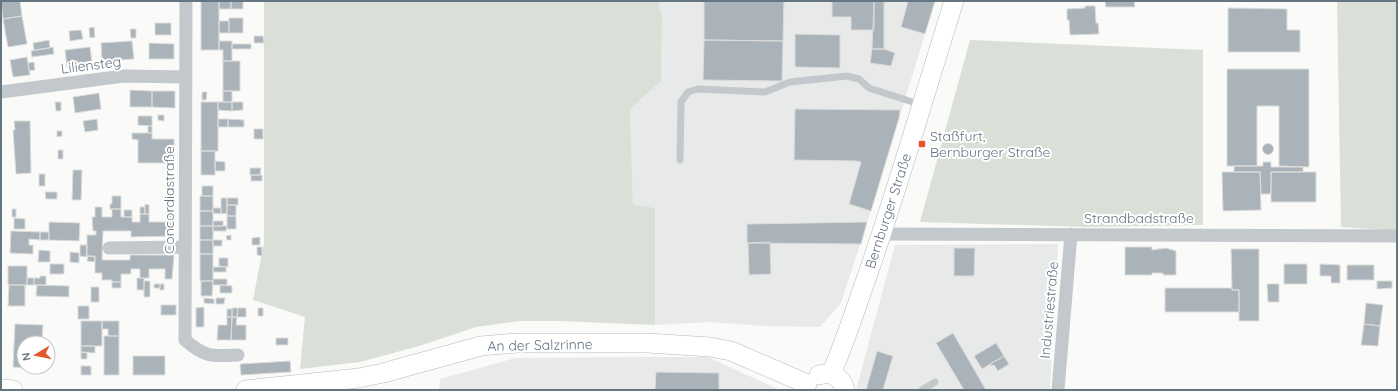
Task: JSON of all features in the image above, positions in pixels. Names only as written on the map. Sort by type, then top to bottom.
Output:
[{"type":"main road","name":"Bernburger Straße","points":[[831,374],[841,352],[882,234],[954,1]]},
{"type":"main road","name":"An der Salzrinne","points":[[246,390],[360,378],[481,346],[517,343],[648,343],[710,347],[731,351],[806,387]]},
{"type":"main road","points":[[806,387],[811,380],[820,374],[831,374],[842,382],[845,390]]},
{"type":"main road","points":[[1,389],[13,390]]},
{"type":"street","name":"Concordiastraße","points":[[186,1],[185,340],[197,351],[212,356],[238,355]]},
{"type":"street","name":"Liliensteg","points":[[1,92],[124,76],[186,77]]},
{"type":"street","name":"Strandbadstraße","points":[[882,234],[1397,236]]},
{"type":"street","name":"Industriestraße","points":[[1058,390],[1071,234]]},
{"type":"street","points":[[109,248],[185,247]]},
{"type":"lane","points":[[680,160],[681,102],[688,92],[698,89],[765,92],[790,82],[847,76],[859,79],[869,88],[923,105]]},
{"type":"lane","points":[[922,390],[935,382]]},
{"type":"shaded area","points":[[264,1],[658,1],[662,15],[661,81],[630,109],[633,204],[655,208],[655,325],[520,321],[476,327],[419,346],[360,362],[300,369],[305,317],[253,300],[264,242]]},
{"type":"shaded area","points":[[658,1],[935,1],[871,211],[841,303],[820,327],[763,326],[710,322],[655,325],[655,208],[633,204],[630,109],[661,81],[662,15]]},
{"type":"shaded area","points":[[1337,1],[1397,1],[1397,231],[1341,227]]},
{"type":"shaded area","points":[[970,40],[1203,50],[1203,225],[1087,227],[920,222]]},
{"type":"shaded area","points":[[1058,244],[1050,390],[856,390],[895,245]]},
{"type":"shaded area","points":[[708,357],[780,390],[439,390],[440,379],[515,358]]},
{"type":"building","points":[[1,1],[20,1],[22,16],[3,19]]},
{"type":"building","points":[[201,1],[219,1],[219,50],[201,50]]},
{"type":"building","points":[[219,1],[231,1],[231,9],[219,9]]},
{"type":"building","points":[[231,1],[243,1],[243,9],[231,9]]},
{"type":"building","points":[[704,1],[784,1],[783,41],[704,40]]},
{"type":"building","points":[[832,1],[874,1],[874,30],[851,30],[851,17],[832,17]]},
{"type":"building","points":[[874,1],[884,1],[884,49],[872,49]]},
{"type":"building","points":[[908,1],[935,1],[925,34],[901,27]]},
{"type":"building","points":[[1105,1],[1134,1],[1135,7],[1106,7]]},
{"type":"building","points":[[1085,6],[1095,6],[1096,23],[1098,23],[1099,34],[1070,35],[1069,20],[1067,20],[1067,9],[1085,8]]},
{"type":"building","points":[[1228,8],[1287,9],[1287,30],[1300,30],[1300,52],[1228,52]]},
{"type":"building","points":[[22,16],[27,44],[8,47],[3,19]]},
{"type":"building","points":[[229,18],[243,18],[243,33],[229,33]]},
{"type":"building","points":[[219,21],[229,21],[229,33],[219,33]]},
{"type":"building","points":[[155,23],[171,23],[171,35],[155,35]]},
{"type":"building","points":[[94,27],[95,37],[90,38],[89,28]]},
{"type":"building","points":[[130,29],[136,29],[136,38],[131,38]]},
{"type":"building","points":[[81,30],[83,39],[70,41],[69,31]]},
{"type":"building","points":[[795,34],[840,35],[840,68],[795,67]]},
{"type":"building","points":[[254,36],[263,36],[264,43],[254,43]]},
{"type":"building","points":[[49,40],[50,48],[34,50],[33,43]]},
{"type":"building","points":[[704,40],[783,41],[782,81],[703,80]]},
{"type":"building","points":[[132,41],[134,59],[102,61],[101,43]]},
{"type":"building","points":[[219,41],[232,41],[232,61],[223,61],[223,50],[219,50]]},
{"type":"building","points":[[149,43],[174,44],[174,59],[149,59]]},
{"type":"building","points":[[232,44],[251,44],[251,49],[232,49]]},
{"type":"building","points":[[53,47],[54,54],[32,57],[31,51]]},
{"type":"building","points":[[90,47],[92,63],[67,67],[65,50]]},
{"type":"building","points":[[872,49],[884,49],[895,53],[891,66],[870,63]]},
{"type":"building","points":[[27,57],[30,75],[13,77],[10,60]]},
{"type":"building","points":[[223,61],[240,61],[240,91],[223,91]]},
{"type":"building","points":[[34,62],[35,70],[29,71],[28,63]]},
{"type":"building","points":[[1227,69],[1309,69],[1309,167],[1279,166],[1279,106],[1257,106],[1257,166],[1227,166]]},
{"type":"building","points":[[130,90],[152,91],[152,107],[130,107]]},
{"type":"building","points":[[152,91],[175,91],[175,108],[152,107]]},
{"type":"building","points":[[223,91],[232,91],[232,102],[223,102]]},
{"type":"building","points":[[202,92],[207,92],[206,100],[202,100]]},
{"type":"building","points":[[99,93],[101,109],[75,113],[73,97]]},
{"type":"building","points":[[55,102],[61,102],[61,111],[56,111]]},
{"type":"building","points":[[201,102],[218,102],[218,151],[201,151]]},
{"type":"building","points":[[218,102],[232,102],[232,111],[218,110]]},
{"type":"building","points":[[232,102],[243,102],[243,110],[232,111]]},
{"type":"building","points":[[795,109],[900,110],[899,118],[871,211],[849,204],[861,162],[794,160]]},
{"type":"building","points":[[158,115],[164,115],[164,121],[158,120]]},
{"type":"building","points":[[138,116],[152,116],[152,126],[138,125]]},
{"type":"building","points":[[97,119],[98,130],[85,132],[83,121]]},
{"type":"building","points":[[218,119],[228,119],[228,127],[218,127]]},
{"type":"building","points":[[228,119],[244,120],[244,127],[228,127]]},
{"type":"building","points":[[14,121],[30,121],[31,173],[16,174],[13,130],[15,130]]},
{"type":"building","points":[[148,126],[152,126],[152,133],[148,133]]},
{"type":"building","points":[[254,129],[263,129],[263,139],[254,139]]},
{"type":"building","points":[[57,131],[62,131],[62,136],[57,137]]},
{"type":"building","points":[[132,133],[152,133],[152,139],[174,139],[174,163],[138,163],[138,140],[132,139]]},
{"type":"building","points":[[1268,143],[1272,145],[1274,149],[1272,153],[1268,155],[1264,153],[1262,149],[1264,145]]},
{"type":"building","points":[[58,150],[63,150],[63,159],[58,159]]},
{"type":"building","points":[[201,151],[215,151],[215,175],[201,175]]},
{"type":"building","points":[[215,161],[225,162],[225,171],[215,171]]},
{"type":"building","points":[[1263,162],[1271,162],[1271,167],[1303,167],[1303,172],[1271,172],[1270,194],[1261,194],[1260,172],[1234,172],[1234,166],[1263,166]]},
{"type":"building","points":[[250,168],[261,168],[260,175],[250,175]]},
{"type":"building","points":[[73,170],[82,170],[81,200],[72,200]]},
{"type":"building","points":[[1222,172],[1260,172],[1261,210],[1223,211]]},
{"type":"building","points":[[1271,172],[1316,172],[1316,202],[1271,202]]},
{"type":"building","points":[[39,174],[45,174],[45,186],[39,186]]},
{"type":"building","points":[[251,175],[262,175],[262,181],[251,181]]},
{"type":"building","points":[[202,186],[213,186],[213,196],[202,196]]},
{"type":"building","points":[[45,192],[57,192],[57,199],[46,199]]},
{"type":"building","points":[[112,196],[121,196],[121,209],[110,209],[110,204],[112,204]]},
{"type":"building","points":[[200,196],[213,196],[213,211],[200,211]]},
{"type":"building","points":[[221,198],[227,198],[227,213],[221,214]]},
{"type":"building","points":[[227,198],[238,198],[238,205],[227,205]]},
{"type":"building","points":[[145,204],[149,205],[149,214],[145,214]]},
{"type":"building","points":[[227,205],[236,205],[236,216],[227,216]]},
{"type":"building","points":[[95,207],[102,207],[102,217],[112,217],[112,209],[121,209],[121,217],[132,217],[132,222],[140,222],[140,214],[149,214],[149,222],[166,222],[166,213],[173,213],[174,236],[131,237],[131,231],[103,231],[102,260],[130,260],[130,255],[174,255],[172,279],[165,279],[165,269],[149,269],[149,278],[140,278],[140,269],[131,269],[131,274],[121,274],[121,282],[102,280],[102,273],[95,273],[95,256],[87,256],[87,235],[96,235],[96,231],[93,231],[92,217],[95,217]]},
{"type":"building","points":[[140,207],[145,207],[145,214],[140,214]]},
{"type":"building","points":[[213,208],[221,208],[221,214],[213,213]]},
{"type":"building","points":[[12,209],[16,209],[16,217],[12,217]]},
{"type":"building","points":[[124,210],[132,210],[132,217],[124,217]]},
{"type":"building","points":[[200,211],[213,211],[213,226],[200,226]]},
{"type":"building","points":[[227,216],[236,216],[236,229],[227,229]]},
{"type":"building","points":[[14,218],[25,219],[25,229],[14,229]]},
{"type":"building","points":[[213,221],[223,221],[223,226],[213,226]]},
{"type":"building","points":[[49,222],[80,223],[79,241],[49,240]]},
{"type":"building","points":[[867,222],[861,244],[747,243],[747,224]]},
{"type":"building","points":[[200,226],[213,226],[213,240],[200,240]]},
{"type":"building","points":[[213,226],[227,226],[226,231],[213,231]]},
{"type":"building","points":[[11,231],[40,232],[40,240],[29,239],[29,245],[33,245],[33,254],[10,253]]},
{"type":"building","points":[[40,232],[49,232],[49,240],[40,240]]},
{"type":"building","points":[[231,235],[231,240],[227,240],[226,236]]},
{"type":"building","points":[[260,237],[260,245],[252,245],[252,238]]},
{"type":"building","points":[[200,240],[213,240],[213,254],[200,254]]},
{"type":"building","points":[[213,240],[222,240],[222,246],[213,246]]},
{"type":"building","points":[[770,242],[771,274],[749,275],[748,243]]},
{"type":"building","points":[[80,245],[87,245],[86,257],[80,256]]},
{"type":"building","points":[[257,247],[262,247],[262,256],[257,255]]},
{"type":"building","points":[[1125,247],[1152,247],[1152,250],[1166,248],[1176,251],[1176,275],[1152,273],[1152,275],[1125,275]]},
{"type":"building","points":[[954,248],[975,248],[974,276],[954,276]]},
{"type":"building","points":[[1231,249],[1259,249],[1259,321],[1239,321],[1239,290],[1232,290]]},
{"type":"building","points":[[39,250],[50,251],[50,262],[38,262]]},
{"type":"building","points":[[70,252],[79,253],[79,263],[70,262]]},
{"type":"building","points":[[200,254],[213,254],[213,281],[200,281]]},
{"type":"building","points":[[88,256],[95,257],[94,262],[87,261]]},
{"type":"building","points":[[219,258],[228,258],[228,267],[219,266]]},
{"type":"building","points":[[50,264],[64,264],[64,274],[50,274]]},
{"type":"building","points":[[1284,264],[1307,264],[1307,284],[1284,284]]},
{"type":"building","points":[[1320,264],[1340,265],[1340,283],[1331,283],[1331,276],[1320,276]]},
{"type":"building","points":[[1347,265],[1374,265],[1374,280],[1347,280]]},
{"type":"building","points":[[8,266],[27,266],[27,285],[8,285]]},
{"type":"building","points":[[213,267],[226,267],[226,272],[213,272]]},
{"type":"building","points":[[40,276],[46,276],[46,285],[34,285],[34,278],[40,278]]},
{"type":"building","points":[[27,278],[34,278],[34,285],[27,285]]},
{"type":"building","points":[[137,278],[144,278],[144,290],[137,290]]},
{"type":"building","points":[[213,279],[227,279],[227,285],[213,285]]},
{"type":"building","points":[[144,281],[150,281],[150,297],[144,297]]},
{"type":"building","points":[[201,281],[213,281],[212,296],[201,296]]},
{"type":"building","points":[[1377,281],[1392,281],[1392,288],[1377,289]]},
{"type":"building","points":[[112,282],[121,282],[121,288],[112,288]]},
{"type":"building","points":[[154,284],[160,284],[160,288],[154,288]]},
{"type":"building","points":[[160,284],[164,284],[164,290],[160,290]]},
{"type":"building","points":[[1267,284],[1279,284],[1279,302],[1268,302]]},
{"type":"building","points":[[9,285],[25,285],[25,306],[8,306]]},
{"type":"building","points":[[37,285],[69,286],[69,297],[36,296]]},
{"type":"building","points":[[220,285],[232,286],[232,293],[220,293]]},
{"type":"building","points":[[91,287],[99,287],[99,302],[91,302]]},
{"type":"building","points":[[1165,288],[1232,288],[1232,290],[1239,290],[1239,312],[1165,312]]},
{"type":"building","points":[[204,298],[214,299],[214,304],[204,303]]},
{"type":"building","points":[[216,298],[225,298],[224,304],[216,304]]},
{"type":"building","points":[[1366,303],[1383,305],[1380,326],[1364,324]]},
{"type":"building","points":[[161,305],[176,305],[176,315],[161,315]]},
{"type":"building","points":[[78,306],[89,306],[89,319],[78,319]]},
{"type":"building","points":[[204,307],[204,327],[196,327],[196,308]]},
{"type":"building","points":[[232,308],[238,308],[237,317],[232,317]]},
{"type":"building","points":[[238,308],[246,308],[246,317],[237,317]]},
{"type":"building","points":[[258,308],[263,308],[263,316],[258,316]]},
{"type":"building","points":[[227,309],[232,309],[232,317],[227,317]]},
{"type":"building","points":[[227,317],[232,317],[231,340],[217,340],[218,325],[227,325]]},
{"type":"building","points":[[232,317],[237,317],[236,325],[246,325],[246,340],[231,340]]},
{"type":"building","points":[[81,321],[102,321],[102,346],[81,346]]},
{"type":"building","points":[[102,321],[119,321],[119,336],[108,336],[108,329],[102,329]]},
{"type":"building","points":[[15,324],[43,325],[42,335],[16,335],[16,367],[13,367]]},
{"type":"building","points":[[1364,324],[1380,326],[1378,346],[1361,345]]},
{"type":"building","points":[[953,333],[986,390],[964,390],[936,343]]},
{"type":"building","points":[[104,336],[119,336],[119,375],[104,375]]},
{"type":"building","points":[[276,338],[288,338],[288,345],[276,345]]},
{"type":"building","points":[[996,343],[1004,356],[982,369],[974,356]]},
{"type":"building","points":[[81,346],[95,346],[95,353],[81,352]]},
{"type":"building","points":[[877,351],[893,356],[883,390],[866,390]]},
{"type":"building","points":[[81,352],[87,353],[87,359],[81,359]]},
{"type":"building","points":[[133,356],[165,356],[165,375],[133,375]]},
{"type":"building","points":[[1004,356],[1009,364],[998,371],[994,365],[991,366],[990,364]]},
{"type":"building","points":[[290,361],[291,372],[241,375],[240,364]]},
{"type":"building","points":[[81,366],[91,366],[91,375],[81,375]]},
{"type":"building","points":[[656,372],[719,373],[719,390],[655,390]]},
{"type":"place","name":"Staßfurt, Bernburger Straße","points":[[922,144]]}]
